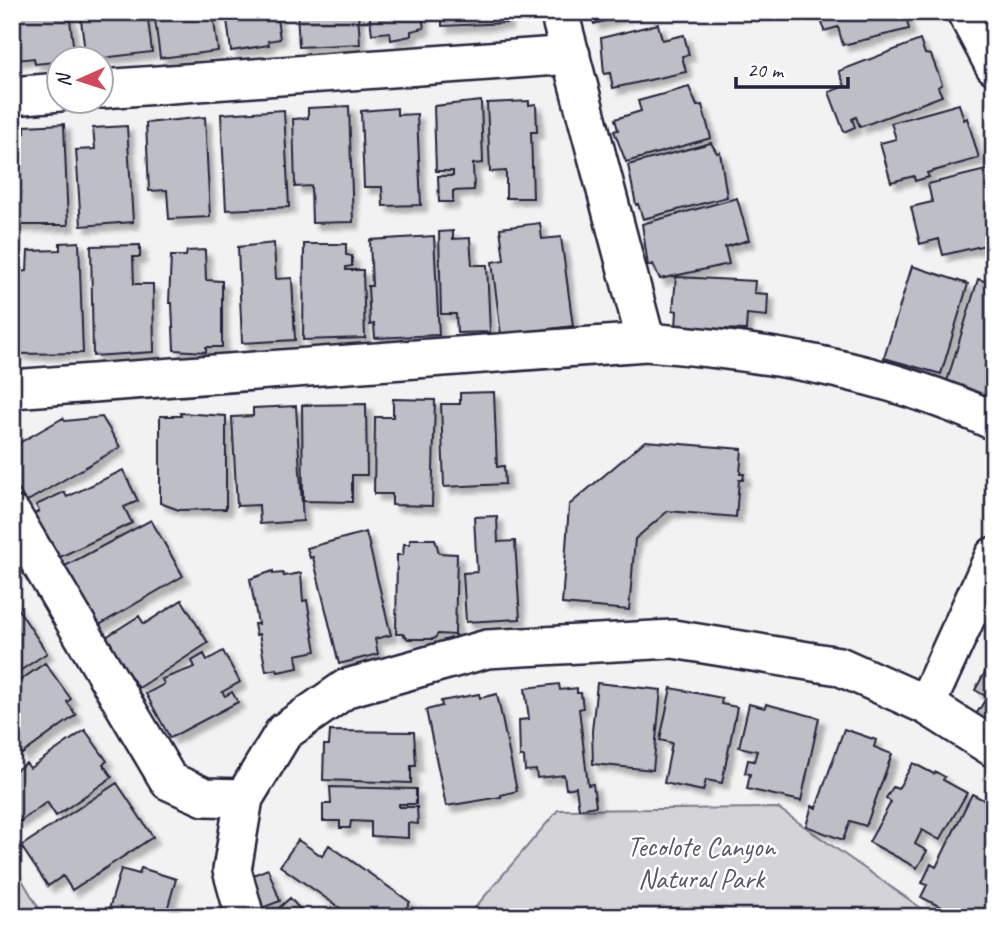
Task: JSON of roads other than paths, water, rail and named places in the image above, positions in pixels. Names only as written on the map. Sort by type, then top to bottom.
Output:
[{"type":"street","points":[[559,12],[646,342]]},
{"type":"street","points":[[965,12],[994,65]]},
{"type":"street","points":[[116,88],[571,55]]},
{"type":"street","points":[[12,96],[46,93]]},
{"type":"street","points":[[12,389],[646,342],[737,349],[862,374],[967,408],[994,421]]},
{"type":"street","points":[[12,515],[169,781],[205,797],[244,798]]},
{"type":"street","points":[[926,705],[994,556]]},
{"type":"street","points":[[245,917],[232,870],[244,798],[284,732],[347,688],[487,649],[673,639],[839,666],[926,705],[994,747]]},
{"type":"park label","name":"Tecolote Canyon Natural Park","points":[[701,862]]}]
